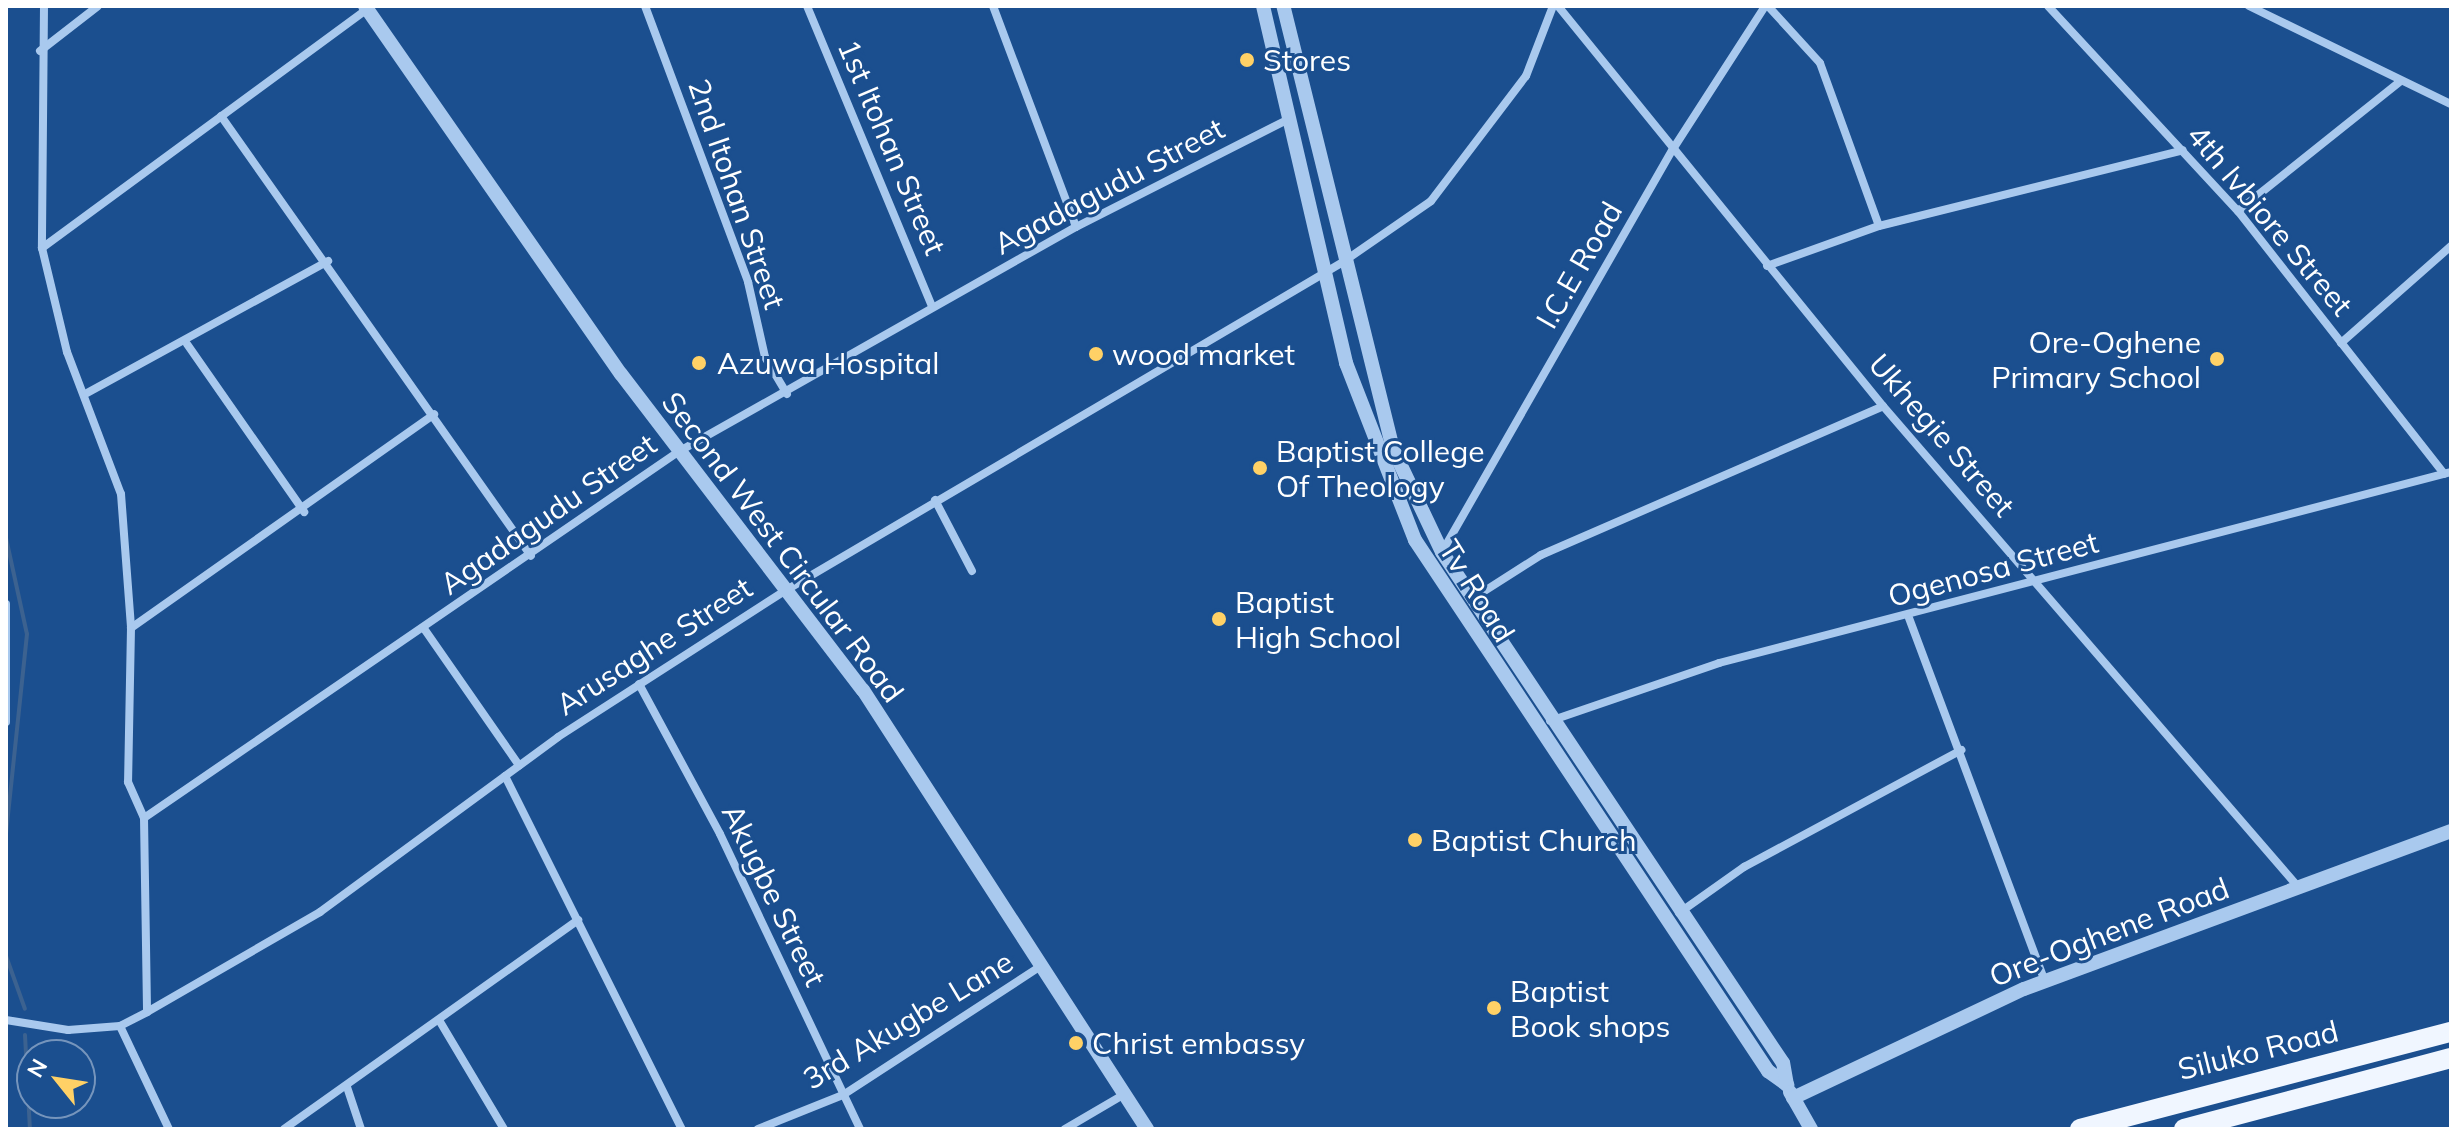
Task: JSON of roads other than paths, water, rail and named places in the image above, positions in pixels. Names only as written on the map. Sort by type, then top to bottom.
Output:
[{"type":"main road","name":"Siluko Road","points":[[2080,1129],[2223,1088],[2451,1032]]},
{"type":"main road","name":"Siluko Road","points":[[2184,1129],[2451,1058]]},
{"type":"main road","points":[[2223,1088],[2231,1116]]},
{"type":"street","points":[[44,6],[40,51],[42,248],[67,352],[87,393],[121,494],[131,628],[128,782],[144,818],[147,1012]]},
{"type":"street","points":[[81,6],[87,14]]},
{"type":"street","points":[[40,51],[98,6]]},
{"type":"street","name":"2nd Itohan Street","points":[[645,6],[748,282],[765,357],[787,394]]},
{"type":"street","name":"1st Itohan Street","points":[[807,6],[932,307]]},
{"type":"street","points":[[993,6],[1076,227]]},
{"type":"street","name":"Tv Road","points":[[1263,6],[1373,446],[1415,540],[1702,975],[1768,1071],[1790,1091]]},
{"type":"street","name":"Tv Road","points":[[1283,6],[1343,262],[1393,449],[1442,552],[1550,721],[1783,1063],[1790,1091],[1811,1129]]},
{"type":"street","name":"Arusaghe Street","points":[[120,1026],[320,912],[519,765],[783,592],[1343,262],[1431,201],[1526,76],[1555,6]]},
{"type":"street","name":"Ukhegie Street","points":[[1555,6],[1883,406],[2039,580],[2299,888]]},
{"type":"street","points":[[1766,6],[1820,63],[1879,226]]},
{"type":"street","name":"I.C.E Road","points":[[1442,552],[1673,149],[1766,6]]},
{"type":"street","name":"4th Ivbiore Street","points":[[2048,6],[2238,211],[2447,473]]},
{"type":"street","points":[[2249,6],[2451,104]]},
{"type":"street","points":[[42,248],[368,7]]},
{"type":"street","name":"Second West Circular Road","points":[[368,7],[678,452],[783,592],[863,690],[1038,968],[1147,1129]]},
{"type":"street","points":[[2238,211],[2401,81]]},
{"type":"street","points":[[221,116],[269,193],[328,261],[531,556]]},
{"type":"street","name":"Agadagudu Street","points":[[144,818],[425,630],[678,452],[787,394],[932,307],[1076,227],[1292,118]]},
{"type":"street","points":[[1767,266],[1879,226],[2183,150]]},
{"type":"street","points":[[2341,343],[2451,246]]},
{"type":"street","points":[[87,393],[187,344],[328,261]]},
{"type":"street","points":[[187,344],[304,512]]},
{"type":"street","points":[[1472,599],[1541,555],[1883,406]]},
{"type":"street","points":[[131,628],[304,512],[434,414]]},
{"type":"street","name":"Ogenosa Street","points":[[1550,721],[1719,663],[1909,618],[2039,580],[2447,473]]},
{"type":"street","points":[[935,500],[972,571]]},
{"type":"street","points":[[6,604],[6,722]]},
{"type":"street","points":[[1909,618],[2045,981]]},
{"type":"street","points":[[425,630],[519,765]]},
{"type":"street","name":"Akugbe Street","points":[[639,684],[720,834],[860,1129]]},
{"type":"street","points":[[1679,914],[1744,867],[1961,750]]},
{"type":"street","points":[[505,776],[682,1129]]},
{"type":"street","name":"Ore-Oghene Road","points":[[1790,1091],[2045,981],[2451,831]]},
{"type":"street","points":[[284,1129],[578,920]]},
{"type":"street","name":"3rd Akugbe Lane","points":[[758,1129],[843,1095],[1038,968]]},
{"type":"street","points":[[6,1020],[68,1030],[120,1026],[169,1129]]},
{"type":"street","points":[[439,1020],[504,1129]]},
{"type":"street","points":[[347,1087],[361,1129]]},
{"type":"street","points":[[1065,1129],[1123,1095]]},
{"type":"waterway","points":[[6,538],[27,634],[6,835]]},
{"type":"waterway","points":[[6,956],[25,1009]]},
{"type":"waterway","points":[[25,1035],[30,1129]]},
{"type":"place","name":"Stores","points":[[1247,60]]},
{"type":"place","name":"wood market","points":[[1096,354]]},
{"type":"place","name":"Ore-Oghene Primary School","points":[[2217,359]]},
{"type":"place","name":"Azuwa Hospital","points":[[699,363]]},
{"type":"place","name":"Baptist College Of Theology","points":[[1260,468]]},
{"type":"place","name":"Baptist High School","points":[[1219,619]]},
{"type":"place","name":"Baptist Church","points":[[1415,840]]},
{"type":"place","name":"Baptist Book shops","points":[[1494,1008]]},
{"type":"place","name":"Christ embassy","points":[[1076,1043]]}]
